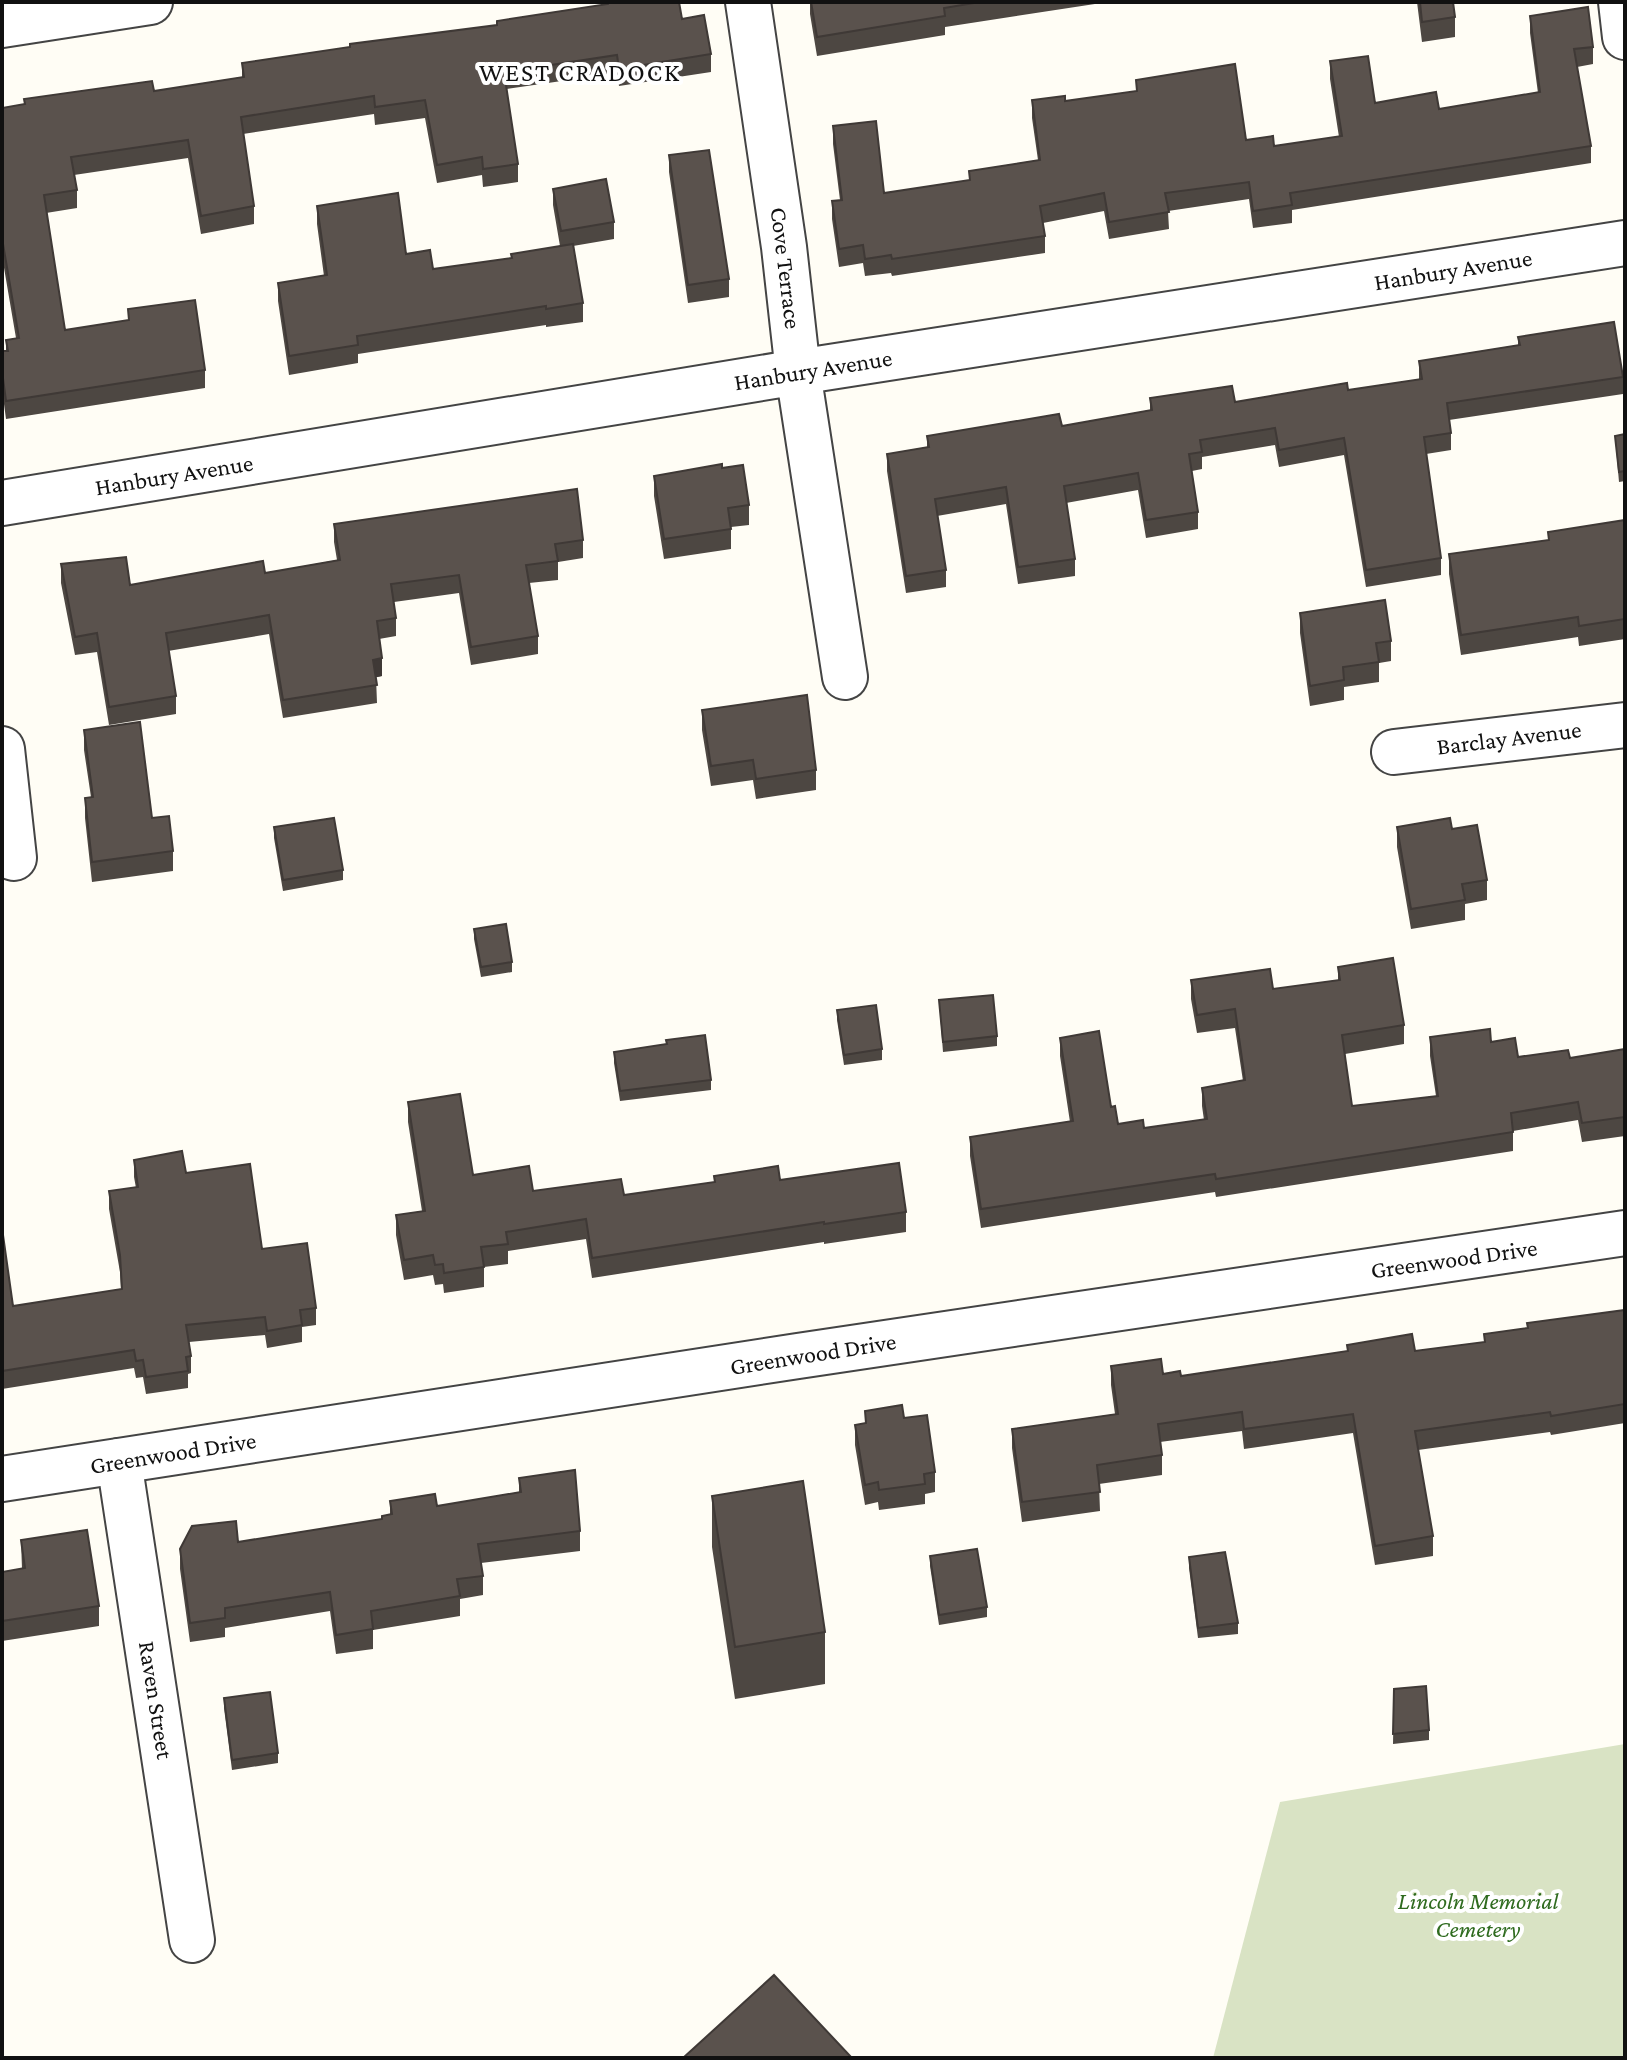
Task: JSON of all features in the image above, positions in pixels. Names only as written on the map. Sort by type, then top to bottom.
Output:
[{"type":"street","points":[[2,25],[150,2]]},
{"type":"street","name":"Cove Terrace","points":[[748,2],[784,247],[798,372],[845,677]]},
{"type":"street","points":[[1621,2],[1625,37]]},
{"type":"street","name":"Hanbury Avenue","points":[[2,503],[798,372],[1625,243]]},
{"type":"street","name":"Barclay Avenue","points":[[1394,752],[1625,725]]},
{"type":"street","points":[[2,749],[14,858]]},
{"type":"street","name":"Greenwood Drive","points":[[2,1479],[746,1363],[1625,1233]]},
{"type":"street","name":"Raven Street","points":[[119,1461],[192,1940]]},
{"type":"green space","name":"Lincoln Memorial Cemetery","points":[[1625,1744],[1625,2058],[1213,2058],[1280,1802]]},
{"type":"building","points":[[608,2],[679,2],[682,19],[704,15],[711,54],[619,69],[617,55],[504,72],[518,164],[483,169],[482,157],[437,165],[425,100],[375,107],[374,96],[241,117],[254,206],[201,216],[188,140],[71,157],[77,190],[44,195],[65,330],[129,320],[128,309],[195,300],[205,370],[6,401],[2,351],[8,351],[6,340],[19,338],[2,238],[2,108],[25,104],[24,99],[152,81],[154,91],[244,77],[242,63],[350,47],[350,44],[497,25],[497,21]]},
{"type":"building","points":[[811,2],[980,2],[944,8],[945,16],[817,37]]},
{"type":"building","points":[[1420,2],[1453,2],[1455,17],[1422,22]]},
{"type":"building","points":[[1588,7],[1593,47],[1574,49],[1591,146],[1290,193],[1292,205],[1253,211],[1249,182],[1165,193],[1169,212],[1109,222],[1104,193],[1040,206],[1045,236],[892,259],[891,255],[865,259],[863,245],[839,249],[832,201],[842,200],[833,126],[876,121],[884,193],[970,180],[969,171],[1040,160],[1032,100],[1065,96],[1065,101],[1137,91],[1136,80],[1235,64],[1246,140],[1273,136],[1274,146],[1342,136],[1330,61],[1368,56],[1375,103],[1436,92],[1439,109],[1540,92],[1530,16]]},
{"type":"building","points":[[709,150],[729,279],[688,285],[669,155]]},
{"type":"building","points":[[606,179],[614,222],[561,231],[553,189]]},
{"type":"building","points":[[398,193],[406,254],[430,250],[433,269],[512,258],[511,254],[573,244],[583,303],[357,336],[358,345],[289,356],[278,283],[327,275],[317,206]]},
{"type":"building","points":[[1614,322],[1623,377],[1447,403],[1451,433],[1424,437],[1441,558],[1366,570],[1344,438],[1279,450],[1275,428],[1200,440],[1202,452],[1189,454],[1198,512],[1146,520],[1138,473],[1064,486],[1075,559],[1018,567],[1006,487],[935,499],[946,570],[906,576],[887,454],[929,447],[927,436],[1059,414],[1062,426],[1152,410],[1150,398],[1232,386],[1235,402],[1347,383],[1348,390],[1422,379],[1419,361],[1520,345],[1518,337]]},
{"type":"building","points":[[1625,434],[1625,471],[1619,472],[1615,436]]},
{"type":"building","points":[[722,464],[722,468],[743,465],[749,505],[728,508],[731,529],[664,539],[654,476]]},
{"type":"building","points":[[577,489],[583,540],[555,544],[558,561],[526,565],[538,636],[471,647],[459,575],[391,584],[396,618],[377,621],[382,658],[373,660],[377,685],[283,700],[269,615],[166,633],[176,696],[109,707],[97,633],[75,637],[61,564],[126,557],[130,585],[263,561],[265,573],[340,560],[334,524]]},
{"type":"building","points":[[1625,520],[1625,619],[1579,626],[1578,617],[1461,635],[1449,554],[1549,540],[1548,532]]},
{"type":"building","points":[[1385,600],[1391,641],[1376,643],[1379,662],[1343,667],[1344,680],[1310,686],[1300,613]]},
{"type":"building","points":[[807,695],[816,770],[756,779],[753,760],[711,766],[702,710]]},
{"type":"building","points":[[140,722],[152,818],[169,816],[173,851],[92,862],[85,798],[93,797],[84,730]]},
{"type":"building","points":[[334,818],[343,870],[283,880],[274,827]]},
{"type":"building","points":[[1450,818],[1452,829],[1477,825],[1487,880],[1462,884],[1465,900],[1411,909],[1397,827]]},
{"type":"building","points":[[506,924],[512,962],[481,967],[474,929]]},
{"type":"building","points":[[1393,958],[1404,1025],[1342,1035],[1352,1106],[1438,1096],[1430,1037],[1490,1029],[1491,1042],[1515,1038],[1518,1057],[1568,1050],[1570,1058],[1625,1049],[1625,1117],[1582,1123],[1578,1102],[1511,1113],[1513,1132],[1216,1179],[1215,1174],[981,1209],[970,1137],[1073,1121],[1060,1038],[1099,1031],[1111,1107],[1115,1106],[1118,1124],[1143,1120],[1144,1128],[1207,1119],[1202,1088],[1245,1080],[1235,1009],[1197,1015],[1191,980],[1270,969],[1273,989],[1340,980],[1338,967]]},
{"type":"building","points":[[993,995],[997,1036],[943,1042],[939,1000]]},
{"type":"building","points":[[876,1005],[882,1049],[844,1055],[837,1010]]},
{"type":"building","points":[[705,1035],[711,1080],[620,1091],[614,1052]]},
{"type":"building","points":[[460,1094],[473,1175],[529,1166],[533,1191],[621,1179],[624,1195],[715,1182],[714,1176],[778,1166],[780,1180],[899,1163],[906,1212],[592,1258],[586,1219],[506,1232],[508,1244],[481,1247],[484,1267],[444,1273],[443,1264],[435,1265],[433,1255],[404,1260],[396,1215],[425,1211],[408,1102]]},
{"type":"building","points":[[182,1151],[186,1173],[250,1164],[262,1249],[307,1243],[316,1308],[300,1310],[302,1325],[267,1331],[265,1317],[186,1325],[191,1356],[186,1357],[188,1371],[146,1377],[143,1360],[136,1361],[134,1350],[2,1371],[2,1228],[13,1306],[122,1289],[120,1255],[109,1191],[138,1187],[134,1160]]},
{"type":"building","points":[[1625,1310],[1625,1404],[1551,1416],[1550,1412],[1415,1431],[1433,1536],[1375,1546],[1353,1414],[1244,1429],[1242,1412],[1158,1424],[1162,1455],[1097,1465],[1100,1492],[1022,1502],[1012,1429],[1118,1414],[1111,1366],[1161,1359],[1163,1374],[1180,1371],[1181,1376],[1348,1351],[1347,1345],[1412,1334],[1415,1351],[1485,1342],[1484,1334],[1528,1328],[1527,1323]]},
{"type":"building","points":[[902,1405],[904,1418],[927,1415],[935,1472],[924,1474],[925,1484],[879,1490],[878,1482],[865,1485],[855,1425],[866,1423],[865,1411]]},
{"type":"building","points":[[575,1470],[580,1531],[478,1544],[483,1576],[457,1579],[460,1596],[371,1611],[373,1629],[336,1635],[330,1592],[225,1608],[225,1618],[190,1623],[180,1549],[192,1526],[236,1521],[238,1542],[382,1519],[382,1516],[392,1514],[390,1501],[435,1494],[437,1506],[521,1492],[519,1478]]},
{"type":"building","points":[[803,1481],[825,1632],[735,1647],[712,1496]]},
{"type":"building","points":[[87,1530],[99,1606],[2,1621],[2,1572],[25,1568],[21,1540]]},
{"type":"building","points":[[977,1549],[987,1607],[939,1615],[930,1556]]},
{"type":"building","points":[[1225,1552],[1238,1623],[1198,1628],[1189,1557]]},
{"type":"building","points":[[1426,1686],[1429,1730],[1393,1734],[1394,1689]]},
{"type":"building","points":[[270,1692],[278,1753],[232,1760],[224,1698]]},
{"type":"building","points":[[774,1975],[852,2058],[683,2058]]},
{"type":"district","name":"WEST CRADOCK","points":[[580,72]]}]
